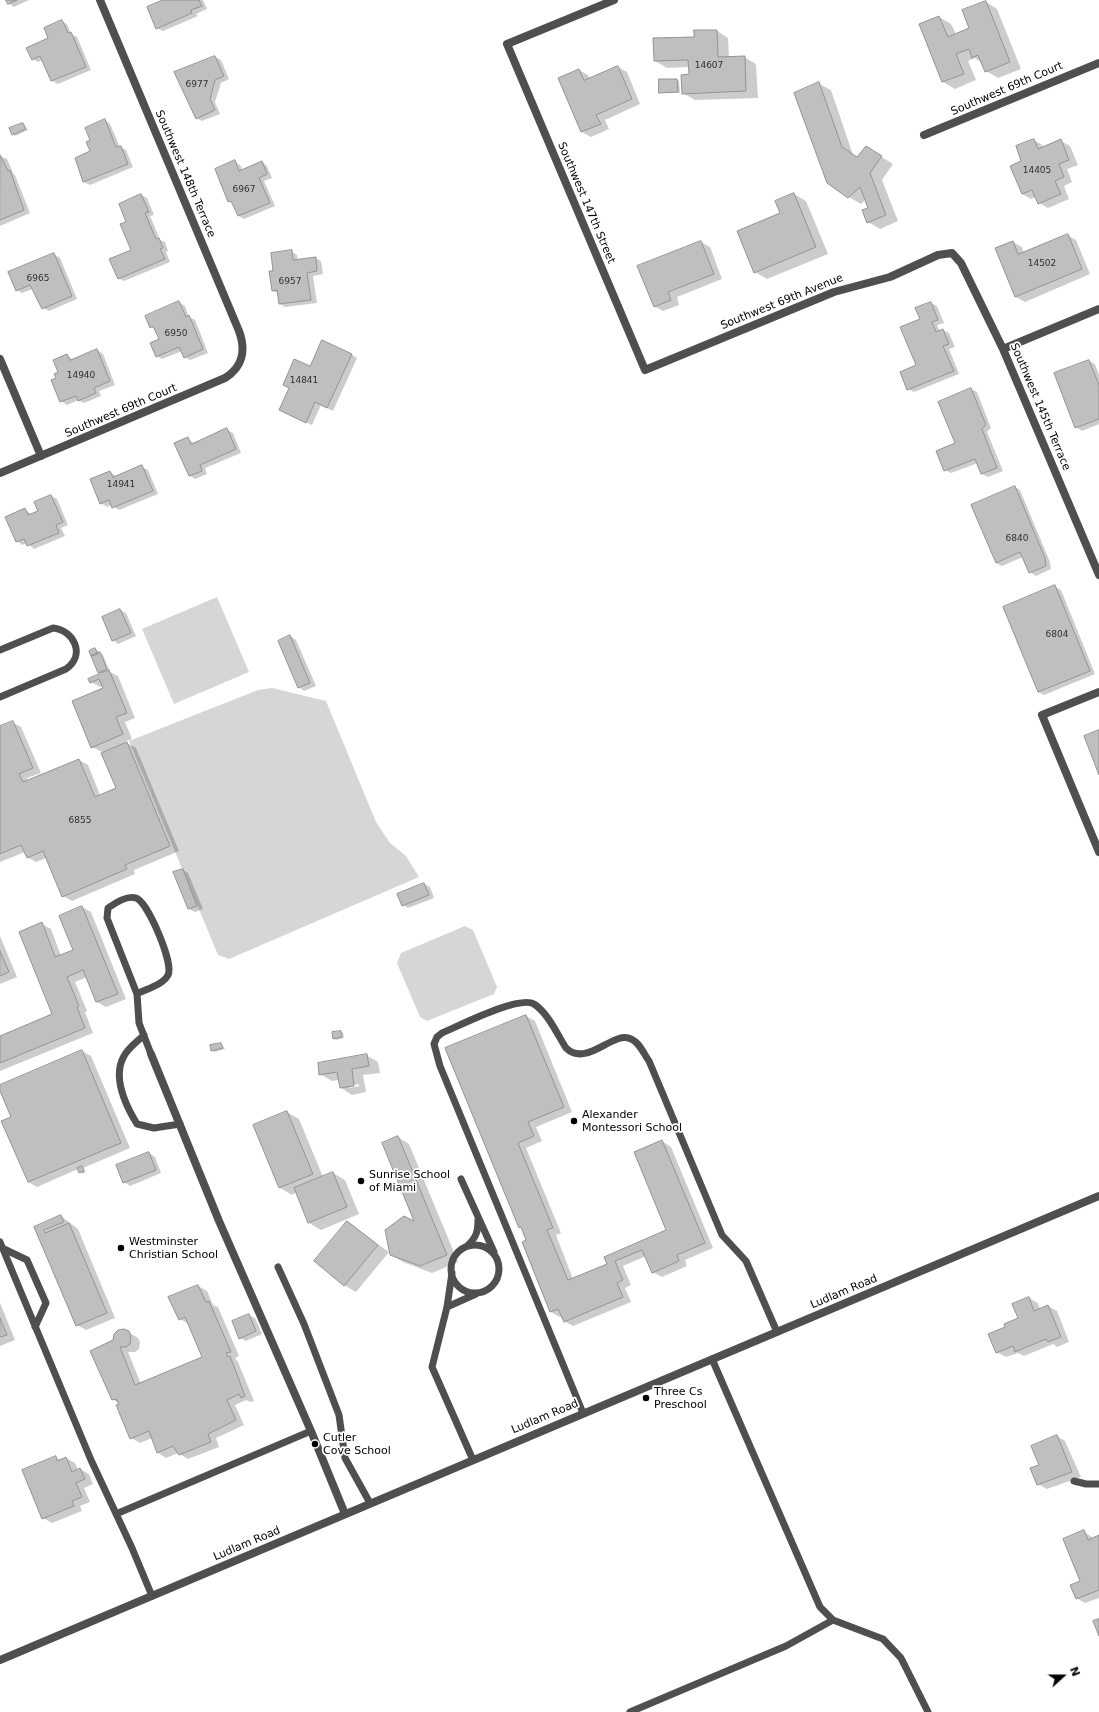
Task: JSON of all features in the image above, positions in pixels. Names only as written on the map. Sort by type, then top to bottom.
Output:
[{"type":"street","name":"Southwest 148th Terrace","points":[[100,0],[239,331],[243,344],[242,358]]},
{"type":"street","name":"Southwest 147th Street","points":[[614,0],[507,44],[645,370]]},
{"type":"street","name":"Southwest 69th Court","points":[[924,135],[1099,63]]},
{"type":"street","name":"Southwest 69th Avenue","points":[[645,370],[834,292],[890,277],[938,255],[952,253]]},
{"type":"street","name":"Southwest 145th Terrace","points":[[952,253],[961,262],[1004,350],[1099,575]]},
{"type":"street","points":[[1004,350],[1099,309]]},
{"type":"street","name":"Southwest 69th Court","points":[[0,473],[225,378],[236,370],[242,358]]},
{"type":"street","points":[[0,359],[41,456]]},
{"type":"street","points":[[1099,692],[1042,715],[1099,852]]},
{"type":"street","points":[[151,1054],[219,1221],[311,1431],[345,1514]]},
{"type":"street","name":"Ludlam Road","points":[[0,1660],[1099,1196]]},
{"type":"lane","points":[[0,650],[53,628],[61,629],[69,634],[74,639],[77,649],[74,661],[66,668],[0,697]]},
{"type":"lane","points":[[137,994],[163,982],[168,976],[170,969],[168,958],[149,914],[144,905],[136,898],[130,897],[116,902],[108,908],[107,918],[137,994],[139,1022],[151,1054]]},
{"type":"lane","points":[[583,1413],[440,1066],[434,1044],[437,1037],[442,1033],[512,1004],[527,1001],[535,1005],[545,1016],[566,1048],[571,1052],[590,1052],[624,1037],[632,1039],[637,1043],[649,1061],[722,1235],[746,1261],[777,1332]]},
{"type":"lane","points":[[144,1035],[124,1056],[120,1070],[122,1092],[129,1111],[137,1124],[154,1128],[180,1124]]},
{"type":"lane","points":[[447,1307],[494,1285],[500,1270],[496,1256],[461,1179]]},
{"type":"lane","points":[[473,1460],[432,1367],[447,1307],[454,1257],[475,1238],[478,1231],[478,1216]]},
{"type":"lane","points":[[1,1245],[27,1260],[46,1303],[35,1327]]},
{"type":"lane","points":[[1,1245],[152,1596]]},
{"type":"lane","points":[[467,1246],[483,1246],[496,1256]]},
{"type":"lane","points":[[278,1267],[304,1324],[339,1415],[345,1458],[370,1504]]},
{"type":"lane","points":[[452,1273],[454,1281],[460,1287],[473,1293],[481,1292]]},
{"type":"lane","points":[[712,1359],[820,1607],[833,1620],[883,1639],[901,1658],[928,1712]]},
{"type":"lane","points":[[116,1514],[311,1431]]},
{"type":"lane","points":[[1074,1481],[1086,1484],[1099,1484]]},
{"type":"lane","points":[[630,1712],[786,1646],[833,1620]]},
{"type":"shaded area","points":[[217,597],[249,672],[174,704],[142,629]]},
{"type":"shaded area","points":[[272,688],[326,701],[376,822],[390,843],[406,856],[419,877],[229,959],[218,955],[129,741],[258,690]]},
{"type":"shaded area","points":[[465,926],[473,930],[497,987],[494,994],[427,1021],[420,1017],[397,963],[401,953]]},
{"type":"building","points":[[6,0],[17,0],[8,4]]},
{"type":"building","points":[[163,0],[199,0],[202,6],[191,10],[192,13],[156,29],[147,7]]},
{"type":"building","points":[[986,1],[1010,62],[985,72],[978,55],[972,58],[969,49],[956,54],[964,74],[942,82],[919,24],[939,16],[948,37],[969,28],[962,10]]},
{"type":"building","points":[[62,20],[68,33],[71,32],[86,67],[51,81],[40,56],[32,60],[26,48],[48,38],[44,28]]},
{"type":"building","points":[[694,30],[717,30],[718,57],[745,56],[746,91],[682,94],[681,75],[689,74],[688,60],[654,61],[653,38],[694,37]]},
{"type":"building","points":[[215,56],[224,76],[215,80],[210,99],[215,110],[196,119],[174,72]]},
{"type":"building","points":[[618,66],[632,99],[596,115],[601,124],[581,132],[558,78],[579,69],[584,80]]},
{"type":"building","points":[[659,79],[677,79],[678,92],[659,93]]},
{"type":"building","points":[[819,82],[842,147],[857,157],[866,146],[882,156],[870,173],[886,215],[867,223],[862,210],[868,208],[860,187],[848,198],[827,183],[794,93]]},
{"type":"building","points":[[105,119],[116,147],[121,146],[128,164],[83,182],[75,158],[90,151],[86,142],[90,140],[85,128]]},
{"type":"building","points":[[23,123],[26,129],[12,135],[9,128]]},
{"type":"building","points":[[1034,139],[1038,149],[1061,139],[1069,160],[1059,164],[1064,177],[1055,181],[1061,194],[1038,204],[1032,190],[1022,194],[1010,166],[1021,161],[1016,146]]},
{"type":"building","points":[[0,155],[8,171],[10,170],[24,210],[0,220]]},
{"type":"building","points":[[235,160],[239,171],[262,161],[267,174],[259,178],[270,203],[238,216],[231,201],[228,202],[215,169]]},
{"type":"building","points":[[794,193],[816,247],[754,273],[737,231],[780,213],[775,201]]},
{"type":"building","points":[[141,194],[149,212],[145,213],[156,239],[159,238],[163,248],[160,249],[165,259],[118,279],[109,259],[131,250],[120,224],[126,222],[119,204]]},
{"type":"building","points":[[1068,234],[1082,269],[1015,297],[995,248],[1013,241],[1018,254]]},
{"type":"building","points":[[701,241],[714,274],[668,292],[671,300],[654,307],[637,266]]},
{"type":"building","points":[[292,250],[293,260],[316,257],[317,271],[307,273],[311,300],[279,304],[277,290],[272,291],[269,271],[273,271],[271,253]]},
{"type":"building","points":[[54,253],[72,296],[42,309],[30,285],[16,291],[8,272]]},
{"type":"building","points":[[179,301],[186,317],[189,315],[203,349],[184,358],[179,347],[156,357],[150,343],[159,339],[153,326],[150,328],[145,316]]},
{"type":"building","points":[[931,302],[938,320],[932,322],[936,332],[943,329],[949,344],[943,346],[954,371],[907,390],[900,372],[916,365],[900,327],[920,319],[915,308]]},
{"type":"building","points":[[322,340],[352,354],[327,408],[315,402],[306,423],[279,410],[289,388],[283,385],[294,359],[310,366]]},
{"type":"building","points":[[97,349],[110,381],[94,388],[96,393],[78,401],[76,396],[60,402],[51,380],[56,378],[54,374],[58,372],[53,360],[67,354],[70,360]]},
{"type":"building","points":[[1089,360],[1099,385],[1099,419],[1075,428],[1054,373]]},
{"type":"building","points":[[971,388],[986,425],[982,429],[997,468],[981,474],[975,459],[944,471],[936,451],[955,443],[938,402]]},
{"type":"building","points":[[227,428],[236,449],[200,465],[202,471],[189,476],[174,443],[188,437],[191,444]]},
{"type":"building","points":[[142,465],[153,491],[112,508],[109,500],[100,504],[90,479],[110,471],[113,477]]},
{"type":"building","points":[[1015,486],[1045,558],[1046,566],[1029,573],[1020,552],[996,563],[971,505]]},
{"type":"building","points":[[51,495],[63,522],[56,525],[59,533],[27,546],[24,539],[16,542],[5,517],[25,508],[28,515],[38,511],[34,502]]},
{"type":"building","points":[[1055,585],[1090,671],[1038,692],[1003,607]]},
{"type":"building","points":[[120,609],[131,633],[112,641],[102,617]]},
{"type":"building","points":[[290,635],[310,683],[298,688],[278,641]]},
{"type":"building","points":[[95,648],[98,654],[91,656],[89,651]]},
{"type":"building","points":[[100,652],[107,669],[98,673],[91,656]]},
{"type":"building","points":[[109,670],[127,713],[116,717],[123,734],[91,748],[72,701],[103,688],[99,679],[90,683],[88,679]]},
{"type":"building","points":[[13,721],[33,768],[19,774],[23,782],[79,759],[95,797],[116,788],[101,753],[127,742],[170,846],[125,865],[127,869],[62,897],[43,851],[27,858],[21,845],[0,854],[0,726]]},
{"type":"building","points":[[1099,730],[1099,775],[1084,736]]},
{"type":"building","points":[[183,869],[197,906],[188,909],[173,872]]},
{"type":"building","points":[[424,883],[429,895],[402,906],[397,894]]},
{"type":"building","points":[[82,906],[118,994],[96,1002],[83,970],[67,977],[79,1006],[77,1007],[85,1028],[0,1063],[0,1036],[52,1014],[19,932],[42,922],[55,957],[73,950],[59,916]]},
{"type":"building","points":[[0,951],[9,972],[0,976]]},
{"type":"building","points":[[526,1015],[564,1107],[528,1122],[534,1136],[518,1143],[553,1228],[547,1230],[568,1280],[607,1264],[604,1257],[666,1230],[634,1152],[662,1140],[705,1243],[677,1255],[679,1261],[652,1273],[642,1250],[615,1261],[623,1280],[617,1283],[623,1297],[564,1322],[558,1309],[550,1312],[522,1242],[526,1240],[521,1227],[519,1228],[445,1048]]},
{"type":"building","points":[[341,1031],[342,1037],[333,1039],[332,1032]]},
{"type":"building","points":[[221,1043],[223,1048],[211,1051],[210,1045]]},
{"type":"building","points":[[82,1050],[121,1143],[28,1182],[1,1121],[11,1117],[0,1091],[0,1085]]},
{"type":"building","points":[[367,1054],[369,1066],[352,1069],[354,1086],[340,1088],[337,1072],[319,1075],[318,1063]]},
{"type":"building","points":[[287,1111],[313,1174],[279,1188],[253,1125]]},
{"type":"building","points":[[398,1136],[447,1255],[420,1266],[390,1255],[385,1230],[404,1216],[414,1221],[382,1143]]},
{"type":"building","points":[[149,1152],[156,1170],[123,1183],[116,1165]]},
{"type":"building","points":[[82,1166],[84,1171],[79,1173],[77,1168]]},
{"type":"building","points":[[333,1172],[347,1207],[308,1223],[294,1188]]},
{"type":"building","points":[[61,1215],[64,1222],[44,1230],[45,1233],[69,1223],[107,1313],[76,1326],[34,1227]]},
{"type":"building","points":[[347,1221],[378,1245],[344,1286],[314,1261]]},
{"type":"building","points":[[198,1285],[206,1302],[209,1301],[231,1352],[226,1353],[228,1357],[230,1356],[245,1396],[241,1398],[239,1394],[227,1400],[236,1420],[208,1434],[211,1442],[179,1455],[173,1446],[157,1453],[149,1431],[130,1439],[116,1405],[119,1404],[116,1399],[112,1400],[90,1351],[113,1340],[114,1334],[118,1330],[124,1329],[129,1331],[131,1336],[130,1344],[126,1347],[120,1347],[135,1385],[202,1357],[185,1317],[179,1320],[168,1297]]},
{"type":"building","points":[[1029,1297],[1034,1311],[1048,1305],[1061,1337],[1048,1342],[1046,1339],[1015,1352],[1013,1346],[996,1353],[988,1334],[1005,1327],[1004,1324],[1018,1318],[1012,1304]]},
{"type":"building","points":[[249,1314],[256,1331],[239,1339],[232,1321]]},
{"type":"building","points":[[0,1318],[7,1335],[0,1337]]},
{"type":"building","points":[[1057,1435],[1072,1472],[1037,1485],[1030,1468],[1039,1465],[1031,1446]]},
{"type":"building","points":[[56,1456],[57,1461],[66,1457],[72,1472],[80,1468],[85,1479],[76,1483],[82,1497],[72,1501],[74,1506],[42,1519],[22,1470]]},
{"type":"building","points":[[1084,1530],[1088,1540],[1099,1535],[1099,1590],[1076,1599],[1070,1585],[1080,1581],[1063,1539]]},
{"type":"building","points":[[1099,1619],[1099,1636],[1093,1621]]},
{"type":"place","name":"Alexander Montessori School","points":[[574,1121]]},
{"type":"place","name":"Sunrise School of Miami","points":[[361,1181]]},
{"type":"place","name":"Westminster Christian School","points":[[121,1248]]},
{"type":"place","name":"Three Cs Preschool","points":[[646,1398]]},
{"type":"place","name":"Cutler Cove School","points":[[315,1444]]}]
